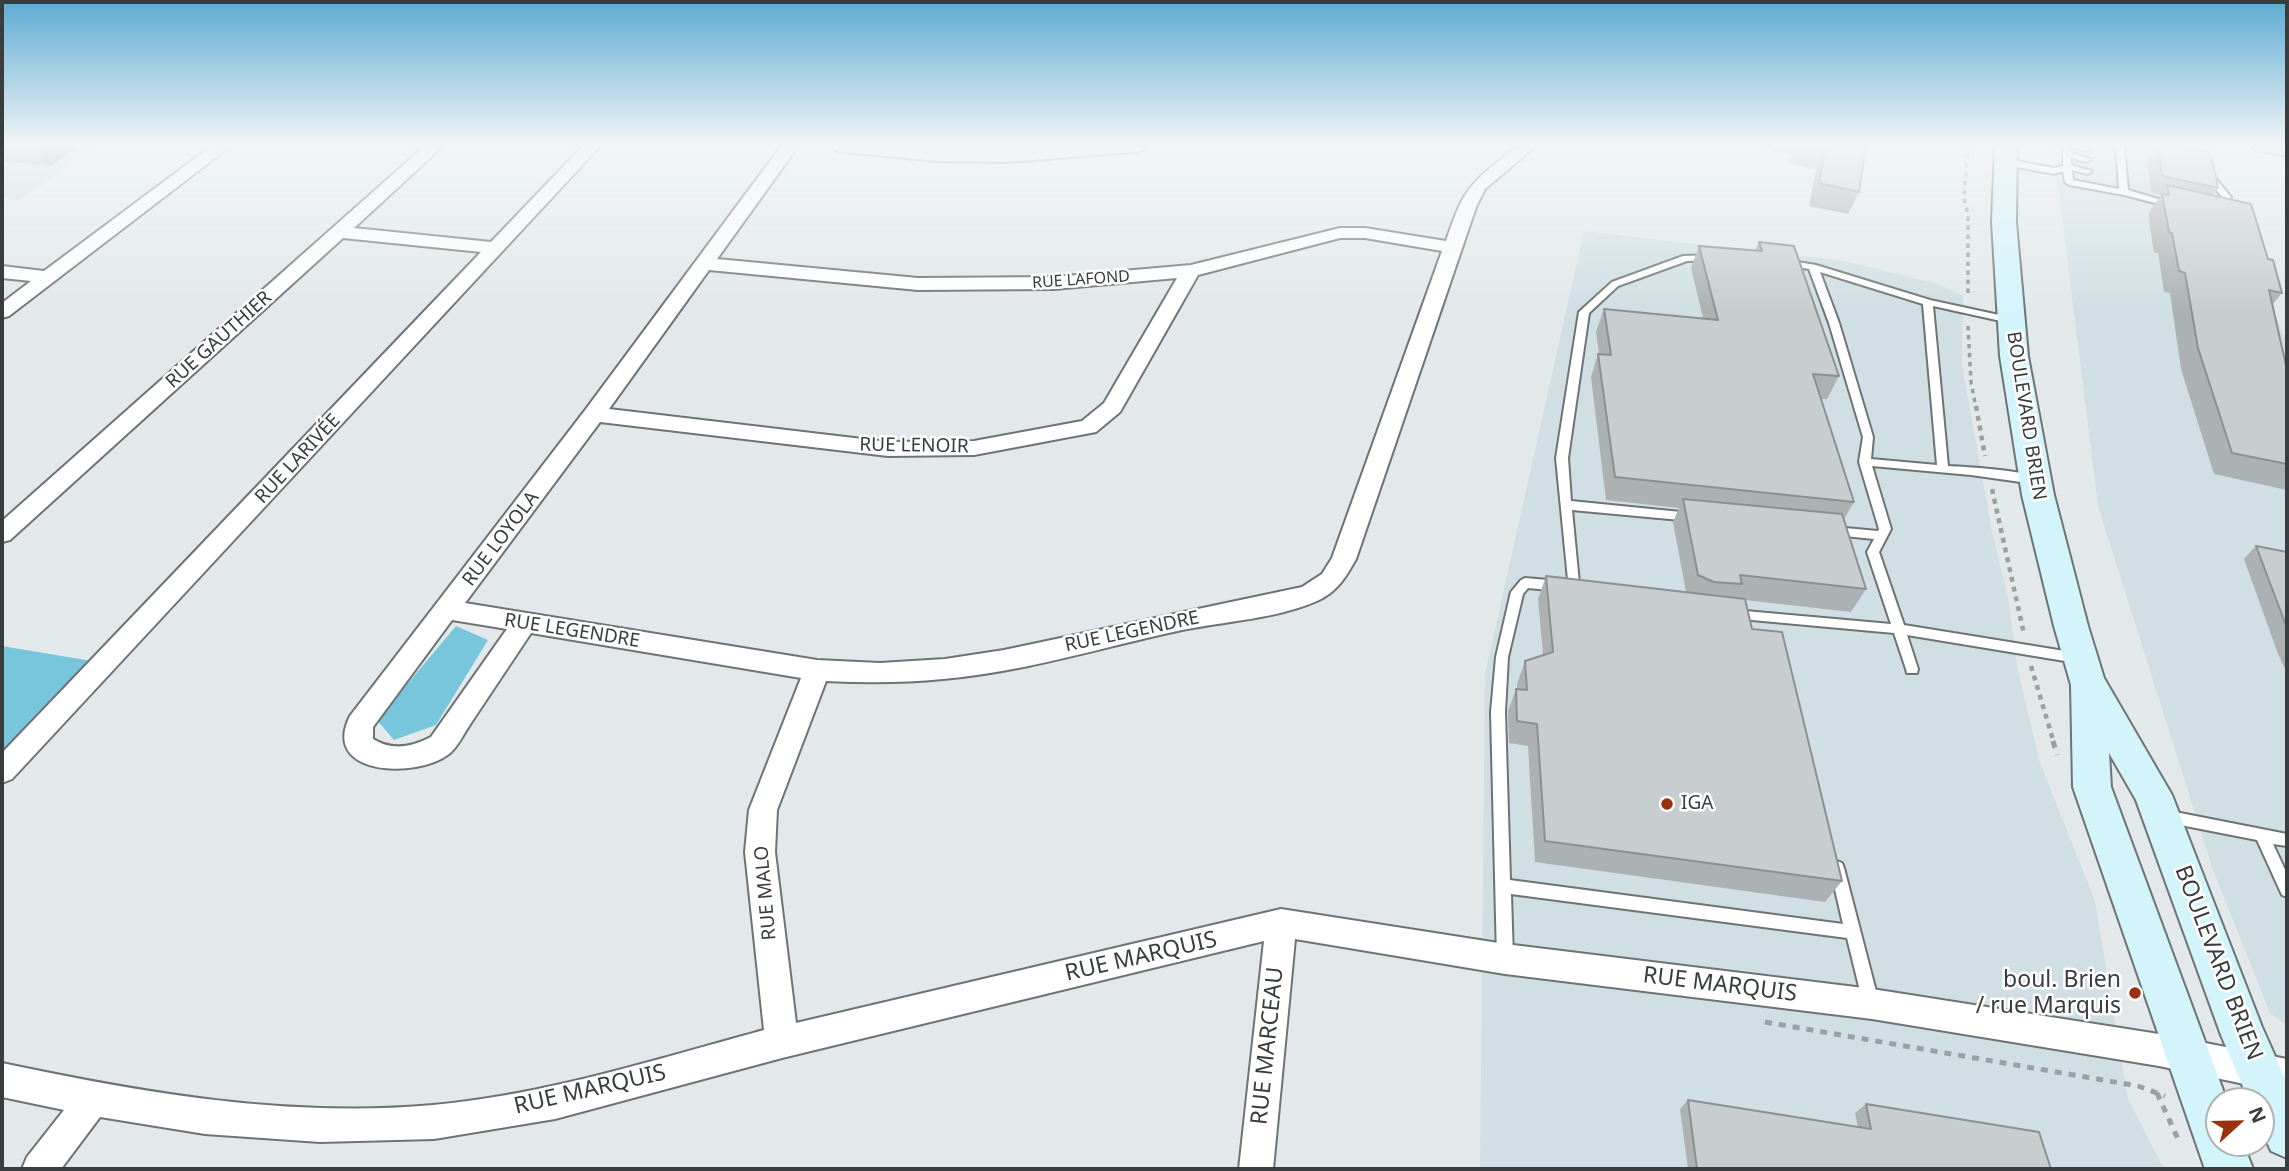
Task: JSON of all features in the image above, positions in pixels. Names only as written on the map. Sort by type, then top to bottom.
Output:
[{"type":"main road","name":"BOULEVARD BRIEN","points":[[2005,200],[2010,320],[2019,392],[2056,574],[2084,670],[2092,787],[2205,1104]]},
{"type":"main road","name":"BOULEVARD BRIEN","points":[[2084,670],[2153,795],[2273,1074],[2287,1135]]},
{"type":"street","points":[[2,312],[151,200]]},
{"type":"street","name":"RUE GAUTHIER","points":[[2,534],[376,200]]},
{"type":"street","name":"RUE LARIVÉE","points":[[2,771],[543,200]]},
{"type":"street","name":"RUE LOYOLA","points":[[524,624],[440,745],[419,757],[381,758],[359,746],[360,724],[752,200]]},
{"type":"street","name":"RUE LEGENDRE","points":[[447,610],[817,670],[893,672],[945,669],[1004,660],[1185,620],[1270,605],[1310,594],[1331,580],[1344,559],[1471,200]]},
{"type":"street","points":[[340,232],[498,248]]},
{"type":"street","name":"RUE LAFOND","points":[[705,264],[918,284],[1054,283],[1191,271],[1340,233],[1364,233],[1452,247]]},
{"type":"street","name":"RUE LENOIR","points":[[594,414],[901,449],[974,448],[1088,427],[1112,407],[1191,271]]},
{"type":"street","points":[[2,272],[47,277]]},
{"type":"street","name":"RUE MALO","points":[[782,1042],[760,852],[763,810],[817,670]]},
{"type":"street","name":"RUE MARQUIS","points":[[2,1080],[93,1099],[205,1117],[320,1125],[434,1122],[555,1101],[782,1042],[1281,923],[1505,959],[1871,1004],[2159,1050],[2273,1074]]},
{"type":"street","name":"RUE MARCEAU","points":[[1255,1169],[1281,923]]},
{"type":"street","points":[[39,1169],[93,1099]]},
{"type":"lane","points":[[2156,200],[2186,207]]},
{"type":"lane","points":[[2211,212],[2227,205],[2228,200]]},
{"type":"lane","points":[[1573,587],[1562,458],[1584,312],[1615,284],[1686,258],[1724,258]]},
{"type":"lane","points":[[1775,262],[1813,267],[1928,302],[2010,320]]},
{"type":"lane","points":[[1813,267],[1834,323],[1868,437],[1865,462],[1885,529],[1879,535],[1873,552],[1912,669]]},
{"type":"lane","points":[[1928,302],[1943,467]]},
{"type":"lane","points":[[1865,462],[1921,468],[1943,467],[2035,480]]},
{"type":"lane","points":[[1566,505],[1698,518]]},
{"type":"lane","points":[[1823,530],[1879,535]]},
{"type":"lane","points":[[1505,959],[1498,712],[1502,657],[1517,592],[1525,583],[1597,590]]},
{"type":"lane","points":[[1725,614],[1772,624],[1898,629],[2084,670]]},
{"type":"lane","points":[[2161,815],[2287,841]]},
{"type":"lane","points":[[2262,835],[2287,890]]},
{"type":"lane","points":[[1833,854],[1871,1004]]},
{"type":"lane","points":[[1504,886],[1852,932]]},
{"type":"path","points":[[1964,200],[1968,215],[1968,302]]},
{"type":"path","points":[[1969,319],[1971,382],[1986,461]]},
{"type":"path","points":[[1991,484],[2023,627]]},
{"type":"path","points":[[2156,1092],[2176,1134]]},
{"type":"shaded area","points":[[2060,200],[2228,200],[2287,344],[2287,1026],[2270,1013],[2213,870],[2098,506]]},
{"type":"shaded area","points":[[1584,231],[1845,261],[1938,284],[1963,296],[1962,365],[1992,532],[2008,598],[2018,671],[2040,763],[2095,901],[2128,1099],[2164,1169],[1480,1169],[1485,674]]},
{"type":"shaded area","points":[[456,626],[488,640],[436,725],[394,740],[377,720]]},
{"type":"shaded area","points":[[2,646],[104,663],[2,771]]},
{"type":"building","points":[[2163,200],[2232,200],[2251,204],[2268,259],[2273,260],[2282,293],[2269,290],[2287,370],[2287,464],[2232,453],[2198,348],[2185,273],[2179,271],[2172,233],[2169,232]]},
{"type":"building","points":[[1759,242],[1794,246],[1839,376],[1813,374],[1854,502],[1615,477],[1598,354],[1611,355],[1604,309],[1718,320],[1699,246],[1762,251]]},
{"type":"building","points":[[1683,499],[1842,514],[1866,589],[1740,575],[1742,584],[1714,582],[1698,575]]},
{"type":"building","points":[[2256,546],[2287,552],[2287,628]]},
{"type":"building","name":"IGA","points":[[1546,576],[1745,599],[1752,629],[1782,632],[1842,881],[1545,841],[1537,724],[1517,721],[1516,689],[1527,690],[1525,661],[1553,652]]},
{"type":"building","points":[[1688,1100],[1871,1129],[1866,1104],[2039,1132],[2051,1169],[1697,1169]]},
{"type":"place","name":"IGA","points":[[1667,804]]},
{"type":"place","name":"boul. Brien / rue Marquis","points":[[2135,993]]}]
